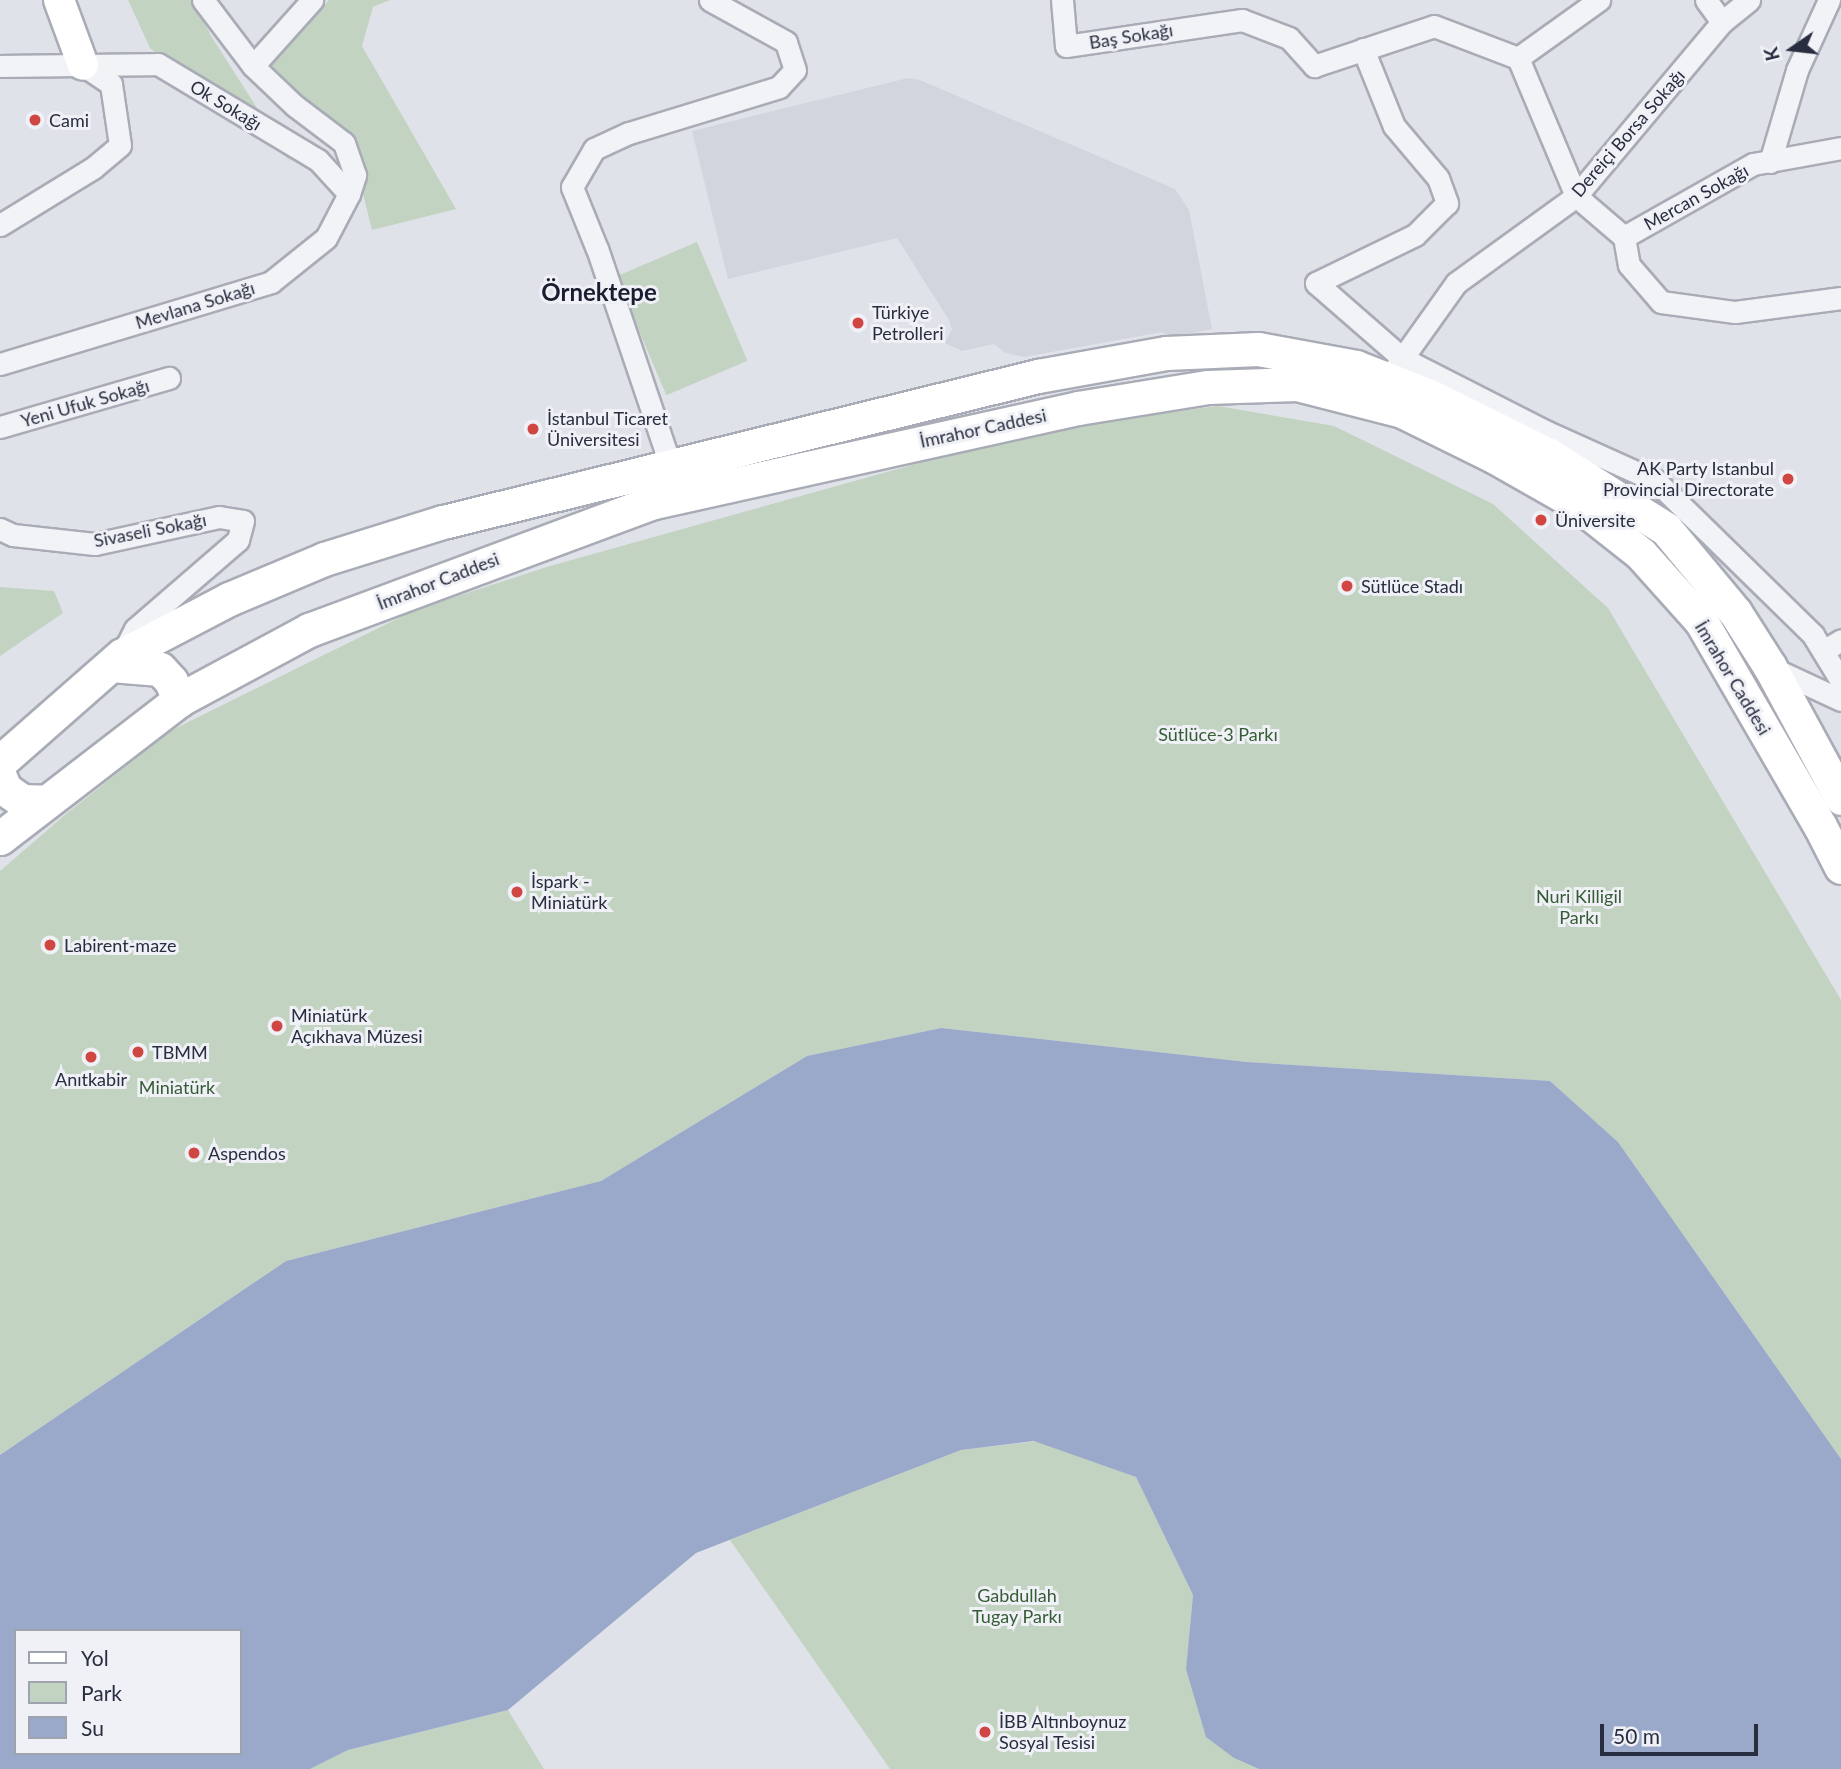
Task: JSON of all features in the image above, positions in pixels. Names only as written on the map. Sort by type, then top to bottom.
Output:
[{"type":"main road","name":"İmrahor Caddesi","points":[[0,762],[117,660],[229,599],[324,559],[443,522],[1038,376],[1166,353],[1258,349],[1356,367],[1394,369],[1430,396],[1549,455],[1666,529],[1735,612],[1770,667],[1841,798]]},
{"type":"main road","name":"İmrahor Caddesi","points":[[0,838],[179,700],[309,631],[653,502],[1077,408],[1208,387],[1297,384],[1402,411],[1495,457],[1578,504],[1642,554],[1701,621],[1841,867]]},
{"type":"main road","points":[[570,491],[585,527]]},
{"type":"main road","points":[[1666,582],[1690,557]]},
{"type":"main road","points":[[117,660],[160,669],[171,681],[179,700]]},
{"type":"main road","points":[[0,777],[5,789],[22,802],[46,802]]},
{"type":"street","points":[[0,225],[93,169],[120,145],[111,84],[83,65],[59,0]]},
{"type":"street","name":"Mevlana Sokağı","points":[[0,364],[271,282],[326,238],[349,194],[355,175],[344,143],[295,106],[253,66],[203,0]]},
{"type":"street","points":[[253,66],[312,0]]},
{"type":"street","points":[[671,467],[597,249],[572,187],[594,149],[629,133],[779,87],[795,70],[786,42],[710,0]]},
{"type":"street","name":"Baş Sokağı","points":[[1062,0],[1066,46],[1242,10]]},
{"type":"street","points":[[1518,58],[1599,0]]},
{"type":"street","points":[[1706,0],[1722,22]]},
{"type":"street","name":"Dereiçi Borsa Sokağı","points":[[1394,369],[1456,283],[1576,196],[1722,22],[1749,0]]},
{"type":"street","name":"Mercan Sokağı","points":[[1770,162],[1797,70],[1829,0]]},
{"type":"street","points":[[1242,10],[1289,38],[1314,66],[1434,26],[1518,58],[1576,196],[1623,237],[1629,265],[1661,302],[1735,312],[1841,298]]},
{"type":"street","points":[[1363,49],[1394,126],[1438,178],[1447,204],[1415,235],[1316,283],[1394,369],[1547,432],[1656,481],[1813,635],[1832,646],[1841,681]]},
{"type":"street","name":"Ok Sokağı","points":[[0,66],[158,64],[317,160],[349,194]]},
{"type":"street","name":"Mercan Sokağı","points":[[1623,237],[1754,164],[1841,148]]},
{"type":"street","name":"Yeni Ufuk Sokağı","points":[[0,427],[169,378]]},
{"type":"street","name":"Sivaseli Sokağı","points":[[4,532],[95,544],[219,517],[243,521],[238,540],[135,629],[117,660]]},
{"type":"street","points":[[1770,667],[1841,700]]},
{"type":"shaded area","points":[[908,78],[920,80],[1175,189],[1189,210],[1212,329],[1171,337],[1162,332],[1024,357],[1006,353],[994,344],[962,351],[945,343],[952,329],[949,320],[897,238],[728,279],[692,131]]},
{"type":"green space","points":[[128,0],[194,0],[211,36],[291,161],[150,48]]},
{"type":"green space","points":[[329,0],[390,0],[373,7],[362,46],[456,209],[372,230],[353,153],[264,67]]},
{"type":"green space","points":[[697,242],[747,361],[666,395],[616,276]]},
{"type":"green space","name":"Sütlüce-3 Parkı","points":[[1218,406],[1334,426],[1493,504],[1608,608],[1841,1000],[1841,1459],[1618,1142],[1550,1081],[1247,1062],[941,1028],[807,1056],[601,1181],[286,1261],[0,1455],[0,871],[66,814],[172,730],[415,610],[550,566],[1041,429]]},
{"type":"green space","points":[[0,587],[54,591],[63,613],[0,656]]},
{"type":"green space","name":"Gabdullah Tugay Parkı","points":[[1039,1441],[1136,1477],[1193,1595],[1186,1669],[1234,1758],[1259,1769],[890,1769],[730,1540],[961,1450]]},
{"type":"green space","points":[[508,1710],[544,1769],[310,1769],[348,1750]]},
{"type":"water","points":[[941,1028],[1247,1062],[1550,1081],[1618,1142],[1841,1459],[1841,1769],[1259,1769],[1234,1758],[1206,1737],[1186,1669],[1193,1595],[1136,1477],[1034,1441],[961,1450],[696,1553],[508,1710],[348,1750],[310,1769],[0,1769],[0,1455],[286,1261],[601,1181],[807,1056]]},
{"type":"place","name":"Cami","points":[[35,120]]},
{"type":"place","name":"Türkiye Petrolleri","points":[[858,323]]},
{"type":"place","name":"İstanbul Ticaret Üniversitesi","points":[[533,429]]},
{"type":"place","name":"AK Party Istanbul Provincial Directorate","points":[[1788,479]]},
{"type":"place","name":"Üniversite","points":[[1541,520]]},
{"type":"place","name":"Sütlüce Stadı","points":[[1347,586]]},
{"type":"place","name":"İspark - Miniatürk","points":[[517,892]]},
{"type":"place","name":"Labirent-maze","points":[[50,945]]},
{"type":"place","name":"Miniatürk Açıkhava Müzesi","points":[[277,1026]]},
{"type":"place","name":"TBMM","points":[[138,1052]]},
{"type":"place","name":"Anıtkabir","points":[[91,1057]]},
{"type":"place","name":"Aspendos","points":[[194,1153]]},
{"type":"place","name":"İBB Altınboynuz Sosyal Tesisi","points":[[985,1732]]},
{"type":"district","name":"Örnektepe","points":[[599,292]]},
{"type":"park label","name":"Nuri Killigil Parkı","points":[[1579,907]]},
{"type":"park label","name":"Miniatürk","points":[[177,1087]]}]
